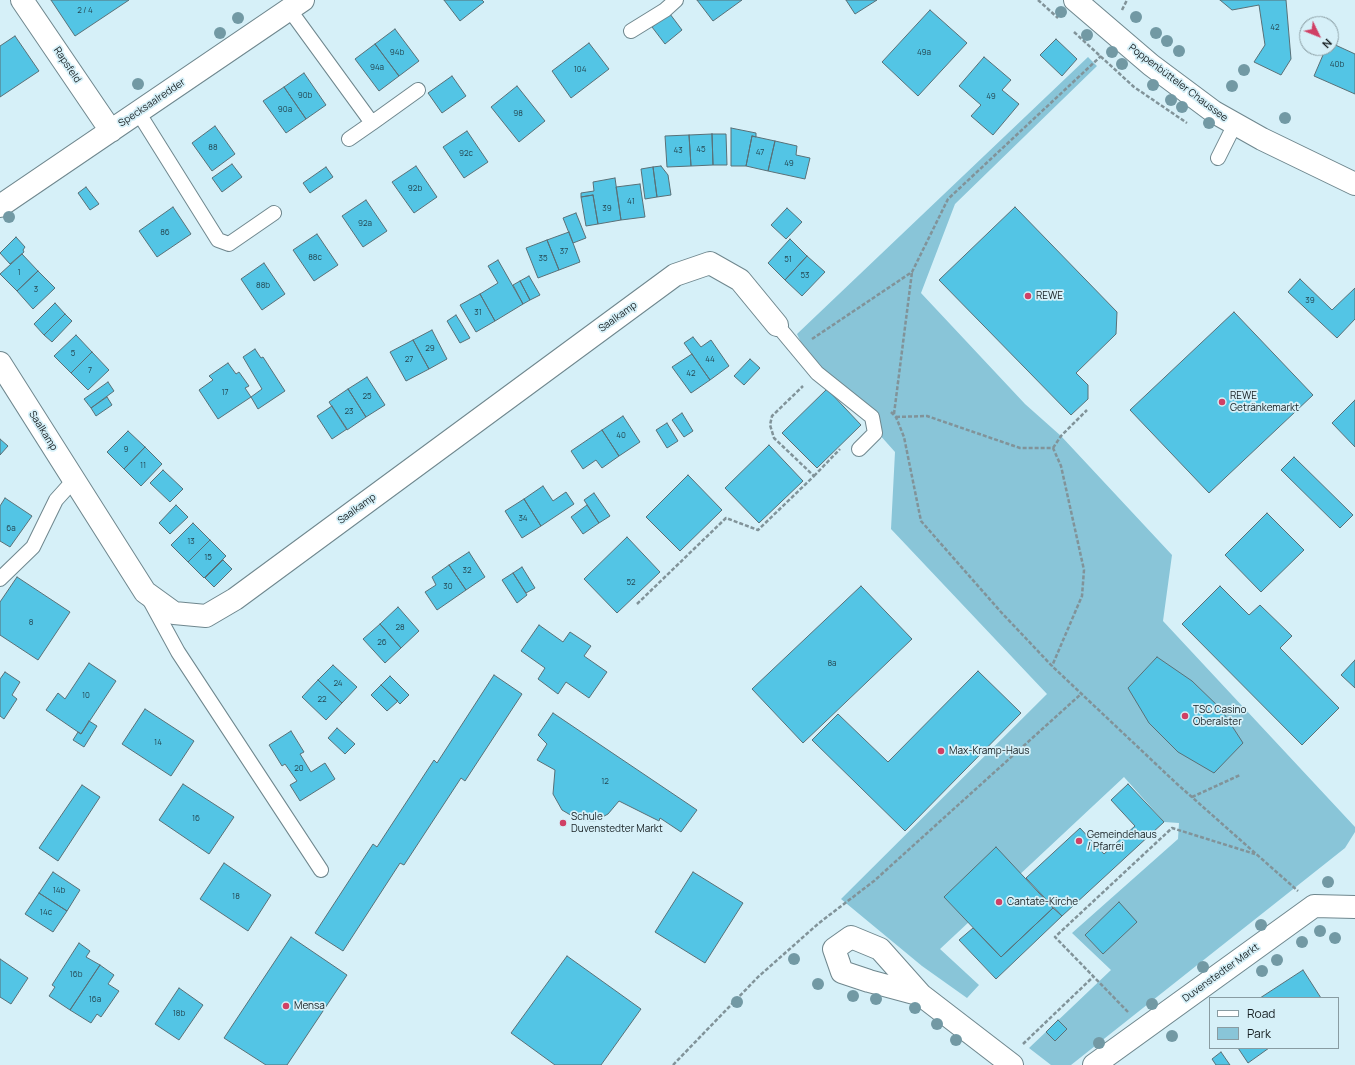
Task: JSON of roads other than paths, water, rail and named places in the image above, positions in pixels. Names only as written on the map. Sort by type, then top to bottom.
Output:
[{"type":"street","name":"Rapsfeld","points":[[22,0],[111,131]]},
{"type":"street","name":"Poppenbütteler Chaussee","points":[[1075,0],[1151,65],[1214,112],[1355,184]]},
{"type":"street","name":"Specksaalredder","points":[[0,206],[296,5]]},
{"type":"street","name":"Saalkamp","points":[[0,363],[145,592],[174,614],[206,616],[235,599],[674,275],[710,263],[740,280],[777,325]]},
{"type":"street","name":"Duvenstedter Markt","points":[[1094,1065],[1314,906],[1355,907]]},
{"type":"street","points":[[921,995],[1012,1065]]},
{"type":"lane","points":[[631,31],[671,6],[676,0]]},
{"type":"lane","points":[[296,5],[372,123]]},
{"type":"lane","points":[[349,139],[418,90]]},
{"type":"lane","points":[[138,112],[218,240],[229,244],[274,213]]},
{"type":"lane","points":[[1218,158],[1235,124]]},
{"type":"lane","points":[[777,325],[817,373],[872,417],[875,433],[859,448]]},
{"type":"lane","points":[[0,579],[33,547],[56,500],[74,480]]},
{"type":"lane","points":[[145,592],[178,652],[322,870]]},
{"type":"place","name":"REWE","points":[[1028,296]]},
{"type":"place","name":"REWE Getränkemarkt","points":[[1222,402]]},
{"type":"place","name":"TSC Casino Oberalster","points":[[1185,716]]},
{"type":"place","name":"Max-Kramp-Haus","points":[[941,751]]},
{"type":"place","name":"Schule Duvenstedter Markt","points":[[563,823]]},
{"type":"place","name":"Gemeindehaus / Pfarrei","points":[[1079,841]]},
{"type":"place","name":"Cantate-Kirche","points":[[999,902]]},
{"type":"place","name":"Mensa","points":[[286,1006]]}]
